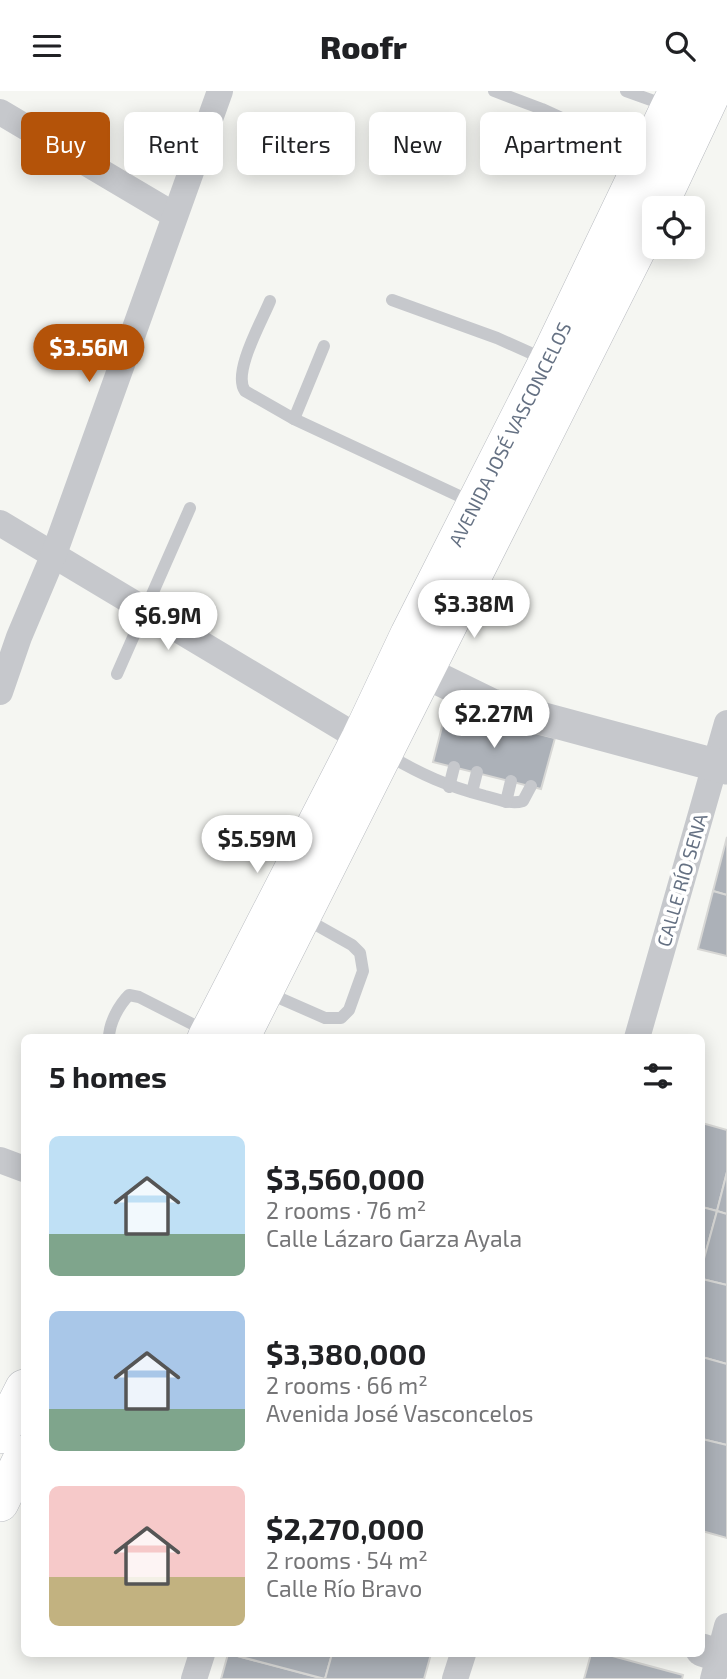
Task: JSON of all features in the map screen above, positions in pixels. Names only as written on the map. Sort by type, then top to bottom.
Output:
[{"type":"main road","name":"AVENIDA JOSÉ VASCONCELOS","points":[[489,510],[548,360],[661,165],[713,91]]},
{"type":"main road","name":"AVENIDA JOSÉ VASCONCELOS","points":[[659,196],[661,165],[673,99]]},
{"type":"main road","name":"AVENIDA JOSÉ VASCONCELOS","points":[[220,1034],[372,745],[489,510],[642,237]]},
{"type":"main road","name":"AVENIDA JOSÉ VASCONCELOS","points":[[221,1034],[265,991],[302,916],[372,745]]},
{"type":"main road","points":[[0,1503],[14,1454],[21,1408]]},
{"type":"street","points":[[0,692],[19,637],[54,554],[220,91]]},
{"type":"street","points":[[0,111],[174,215]]},
{"type":"street","points":[[0,523],[372,745]]},
{"type":"street","points":[[412,666],[480,707],[535,725],[721,767]]},
{"type":"street","name":"CALLE RÍO SENA","points":[[638,1034],[721,767],[727,723]]},
{"type":"street","points":[[0,1160],[21,1168]]},
{"type":"street","points":[[194,1679],[201,1657]]},
{"type":"street","points":[[455,1679],[462,1657]]},
{"type":"lane","points":[[494,91],[542,109],[661,165]]},
{"type":"lane","points":[[626,91],[673,99]]},
{"type":"lane","points":[[392,300],[497,338],[548,360]]},
{"type":"lane","points":[[270,301],[242,369],[241,386],[251,397],[489,510]]},
{"type":"lane","points":[[293,419],[324,346]]},
{"type":"lane","points":[[117,674],[190,508]]},
{"type":"lane","points":[[372,745],[449,787],[506,802],[523,801],[531,786]]},
{"type":"lane","points":[[449,787],[454,767]]},
{"type":"lane","points":[[472,792],[477,772]]},
{"type":"lane","points":[[506,802],[511,781]]},
{"type":"lane","points":[[265,991],[325,1018],[341,1018],[349,1010],[363,971],[360,953],[352,945],[302,916]]},
{"type":"lane","points":[[110,1034],[123,1002],[129,995],[139,997],[215,1034]]},
{"type":"building","points":[[446,711],[555,738],[541,789],[433,762]]},
{"type":"building","points":[[727,837],[727,895],[713,891]]},
{"type":"building","points":[[713,891],[727,895],[727,956],[698,949]]},
{"type":"building","points":[[705,1124],[727,1130],[727,1172],[717,1211],[705,1208]]},
{"type":"building","points":[[727,1172],[727,1214],[717,1211]]},
{"type":"building","points":[[705,1208],[717,1211],[705,1255]]},
{"type":"building","points":[[717,1211],[727,1214],[727,1285],[705,1280],[705,1255]]},
{"type":"building","points":[[705,1280],[727,1285],[727,1364],[705,1358]]},
{"type":"building","points":[[705,1358],[727,1364],[727,1445],[705,1440]]},
{"type":"building","points":[[705,1440],[727,1445],[727,1538],[705,1532]]},
{"type":"building","points":[[227,1657],[241,1657],[324,1679],[221,1679]]},
{"type":"building","points":[[241,1657],[331,1657],[325,1679]]},
{"type":"building","points":[[331,1657],[430,1657],[424,1679],[325,1679]]},
{"type":"building","points":[[590,1657],[616,1657],[683,1675],[682,1679],[584,1679]]}]
